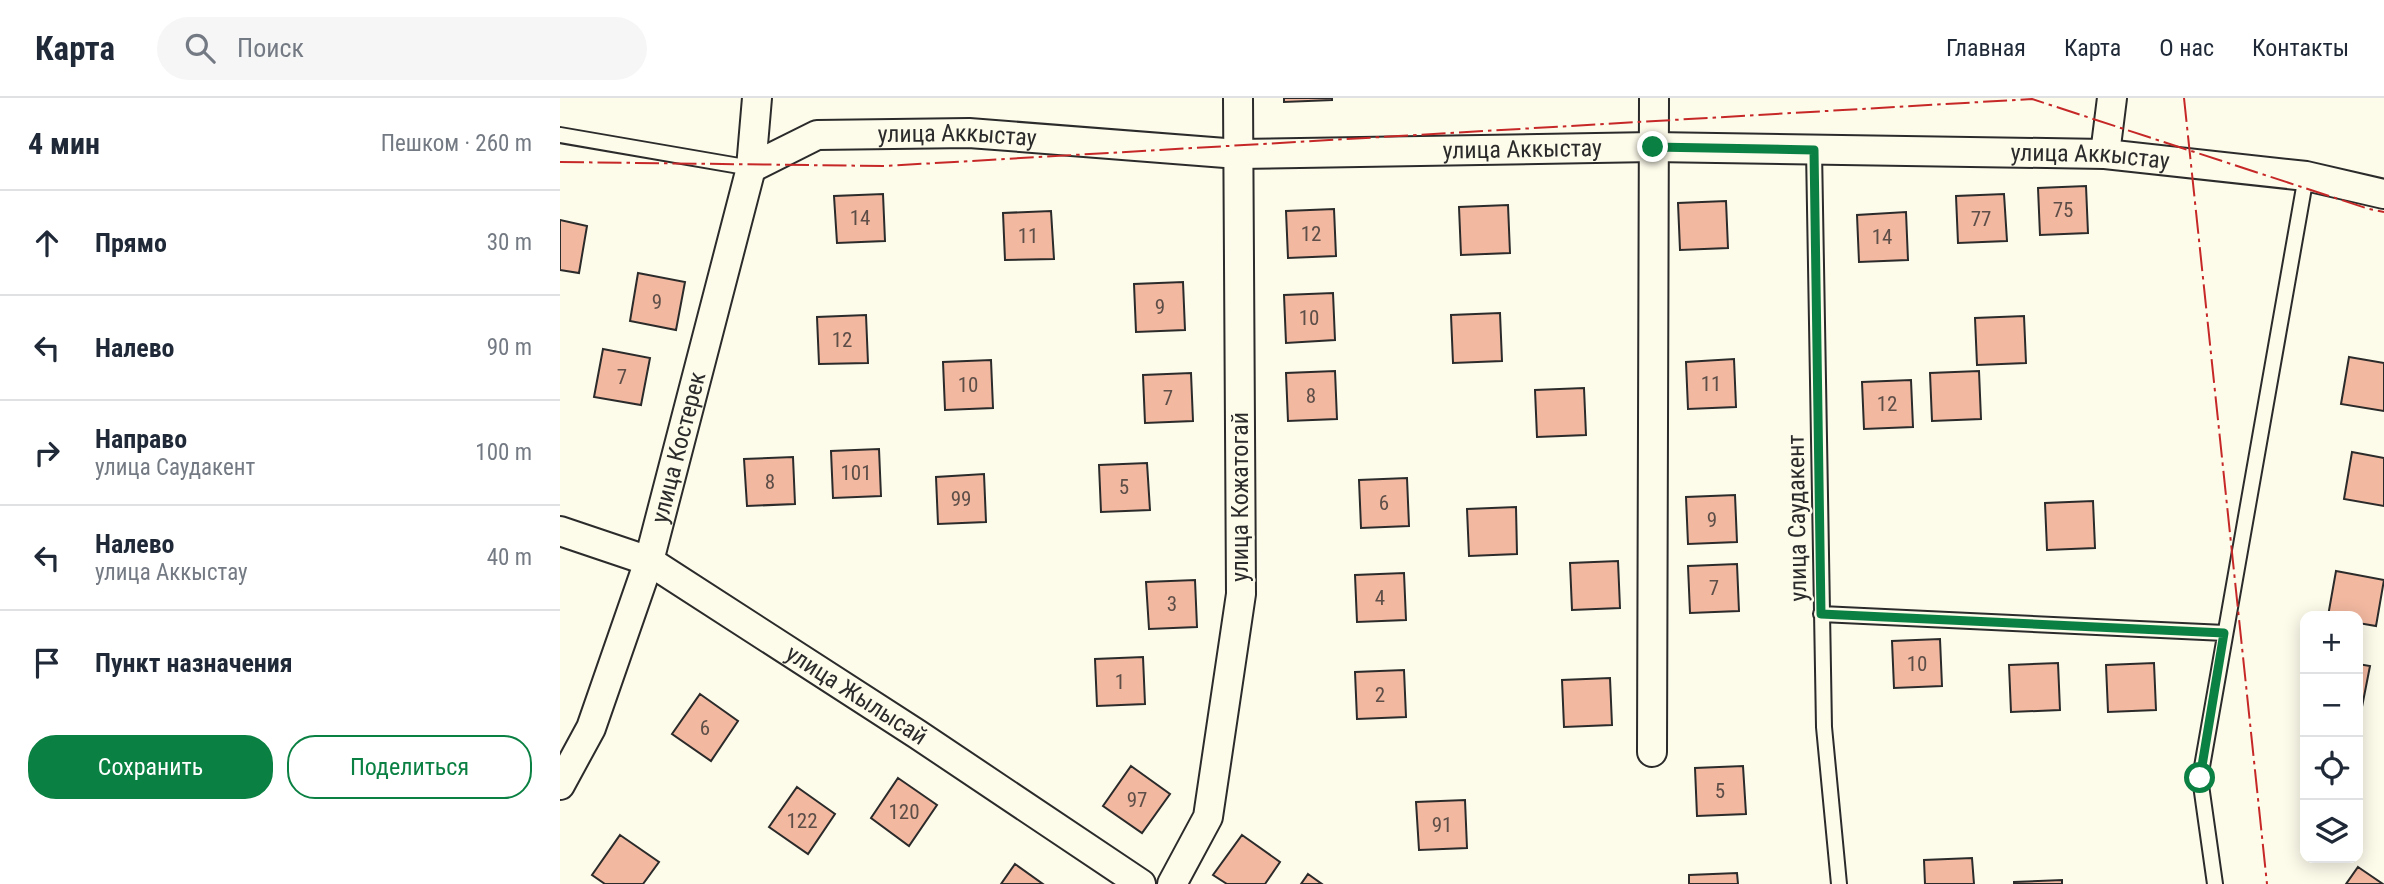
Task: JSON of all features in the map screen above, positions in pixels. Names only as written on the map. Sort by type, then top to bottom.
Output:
[{"type":"street","name":"улица Костерек","points":[[560,785],[591,728],[649,561],[751,168],[757,98]]},
{"type":"street","name":"улица Кожатогай","points":[[1172,884],[1208,817],[1241,594],[1238,98]]},
{"type":"street","points":[[1652,752],[1654,98]]},
{"type":"street","points":[[2105,154],[2112,98]]},
{"type":"street","name":"улица Аккыстау","points":[[751,168],[817,135],[969,133],[1238,154],[1653,147],[2105,154],[2306,176],[2384,194]]},
{"type":"street","name":"улица Жылысай","points":[[560,531],[649,561],[917,734],[1141,884]]},
{"type":"lane","points":[[560,135],[751,168]]},
{"type":"lane","name":"улица Саудакент","points":[[1814,150],[1824,727],[1839,884]]},
{"type":"lane","points":[[2215,884],[2200,778],[2306,176]]},
{"type":"lane","points":[[1821,614],[2224,633]]},
{"type":"building","points":[[1284,98],[1332,98],[1332,100],[1284,102]]},
{"type":"building","points":[[2086,186],[2088,233],[2040,235],[2038,188]]},
{"type":"building","points":[[883,194],[885,241],[837,243],[834,196]]},
{"type":"building","points":[[2004,194],[2007,241],[1958,243],[1956,196]]},
{"type":"building","points":[[1726,201],[1728,248],[1680,250],[1678,203]]},
{"type":"building","points":[[1508,205],[1510,253],[1461,255],[1459,207]]},
{"type":"building","points":[[1334,209],[1336,256],[1288,258],[1286,211]]},
{"type":"building","points":[[1051,211],[1054,259],[1005,260],[1003,213]]},
{"type":"building","points":[[1906,212],[1908,260],[1859,262],[1857,215]]},
{"type":"building","points":[[560,220],[587,226],[579,273],[560,270]]},
{"type":"building","points":[[638,273],[685,282],[676,330],[630,321]]},
{"type":"building","points":[[1183,282],[1185,330],[1136,332],[1134,284]]},
{"type":"building","points":[[1333,293],[1335,340],[1286,343],[1284,295]]},
{"type":"building","points":[[1500,313],[1502,361],[1453,363],[1451,315]]},
{"type":"building","points":[[866,315],[868,363],[819,364],[817,317]]},
{"type":"building","points":[[2024,316],[2026,363],[1977,365],[1975,318]]},
{"type":"building","points":[[603,349],[650,358],[641,405],[594,397]]},
{"type":"building","points":[[2349,357],[2384,363],[2384,411],[2341,404]]},
{"type":"building","points":[[1734,359],[1736,407],[1688,409],[1686,362]]},
{"type":"building","points":[[991,360],[993,408],[945,410],[943,362]]},
{"type":"building","points":[[1335,371],[1337,419],[1288,421],[1286,373]]},
{"type":"building","points":[[1979,371],[1981,419],[1932,421],[1930,373]]},
{"type":"building","points":[[1191,373],[1193,421],[1145,423],[1143,375]]},
{"type":"building","points":[[1911,380],[1913,427],[1864,429],[1862,382]]},
{"type":"building","points":[[1584,388],[1586,435],[1537,437],[1535,390]]},
{"type":"building","points":[[879,449],[881,496],[833,498],[831,451]]},
{"type":"building","points":[[2352,452],[2384,458],[2384,506],[2344,499]]},
{"type":"building","points":[[793,457],[795,504],[747,506],[744,459]]},
{"type":"building","points":[[1147,463],[1150,510],[1101,512],[1099,465]]},
{"type":"building","points":[[984,474],[986,522],[938,524],[936,477]]},
{"type":"building","points":[[1407,478],[1409,526],[1361,528],[1359,480]]},
{"type":"building","points":[[1735,495],[1737,542],[1688,544],[1686,497]]},
{"type":"building","points":[[2093,501],[2095,548],[2047,550],[2045,503]]},
{"type":"building","points":[[1516,507],[1517,554],[1469,556],[1467,509]]},
{"type":"building","points":[[1618,561],[1620,608],[1572,610],[1570,563]]},
{"type":"building","points":[[1737,564],[1739,611],[1690,613],[1688,566]]},
{"type":"building","points":[[2336,571],[2384,580],[2376,626],[2363,624],[2363,611],[2329,611]]},
{"type":"building","points":[[1404,573],[1406,620],[1357,622],[1355,575]]},
{"type":"building","points":[[1195,580],[1197,627],[1149,629],[1146,582]]},
{"type":"building","points":[[1940,639],[1942,686],[1894,688],[1892,641]]},
{"type":"building","points":[[1143,657],[1145,704],[1097,706],[1095,659]]},
{"type":"building","points":[[2058,663],[2060,710],[2011,712],[2009,665]]},
{"type":"building","points":[[2154,663],[2156,710],[2108,712],[2106,665]]},
{"type":"building","points":[[2363,665],[2370,666],[2363,702]]},
{"type":"building","points":[[1404,670],[1406,717],[1357,719],[1355,672]]},
{"type":"building","points":[[1610,678],[1612,725],[1564,727],[1562,680]]},
{"type":"building","points":[[700,694],[738,721],[711,761],[672,734]]},
{"type":"building","points":[[1131,766],[1170,794],[1142,833],[1103,806]]},
{"type":"building","points":[[1743,766],[1746,814],[1697,816],[1695,768]]},
{"type":"building","points":[[898,778],[937,805],[909,846],[871,818]]},
{"type":"building","points":[[797,787],[835,814],[808,854],[769,827]]},
{"type":"building","points":[[1465,800],[1467,848],[1419,850],[1416,802]]},
{"type":"building","points":[[620,835],[659,862],[643,884],[605,884],[592,875]]},
{"type":"building","points":[[1242,835],[1280,862],[1265,884],[1227,884],[1213,875]]},
{"type":"building","points":[[1972,858],[1974,884],[1925,884],[1924,860]]},
{"type":"building","points":[[1015,864],[1043,884],[1001,884]]},
{"type":"building","points":[[2358,867],[2383,884],[2346,884]]},
{"type":"building","points":[[1737,873],[1738,884],[1689,884],[1689,875]]},
{"type":"building","points":[[1308,874],[1322,884],[1301,884]]},
{"type":"building","points":[[2062,880],[2062,884],[2014,884],[2014,882]]},
{"type":"power","points":[[2184,98],[2267,884]]},
{"type":"power","points":[[560,162],[885,166],[2032,99],[2384,212]]},
{"type":"route","points":[[1653,147],[1814,150],[1821,614],[2224,633],[2200,778]]}]
